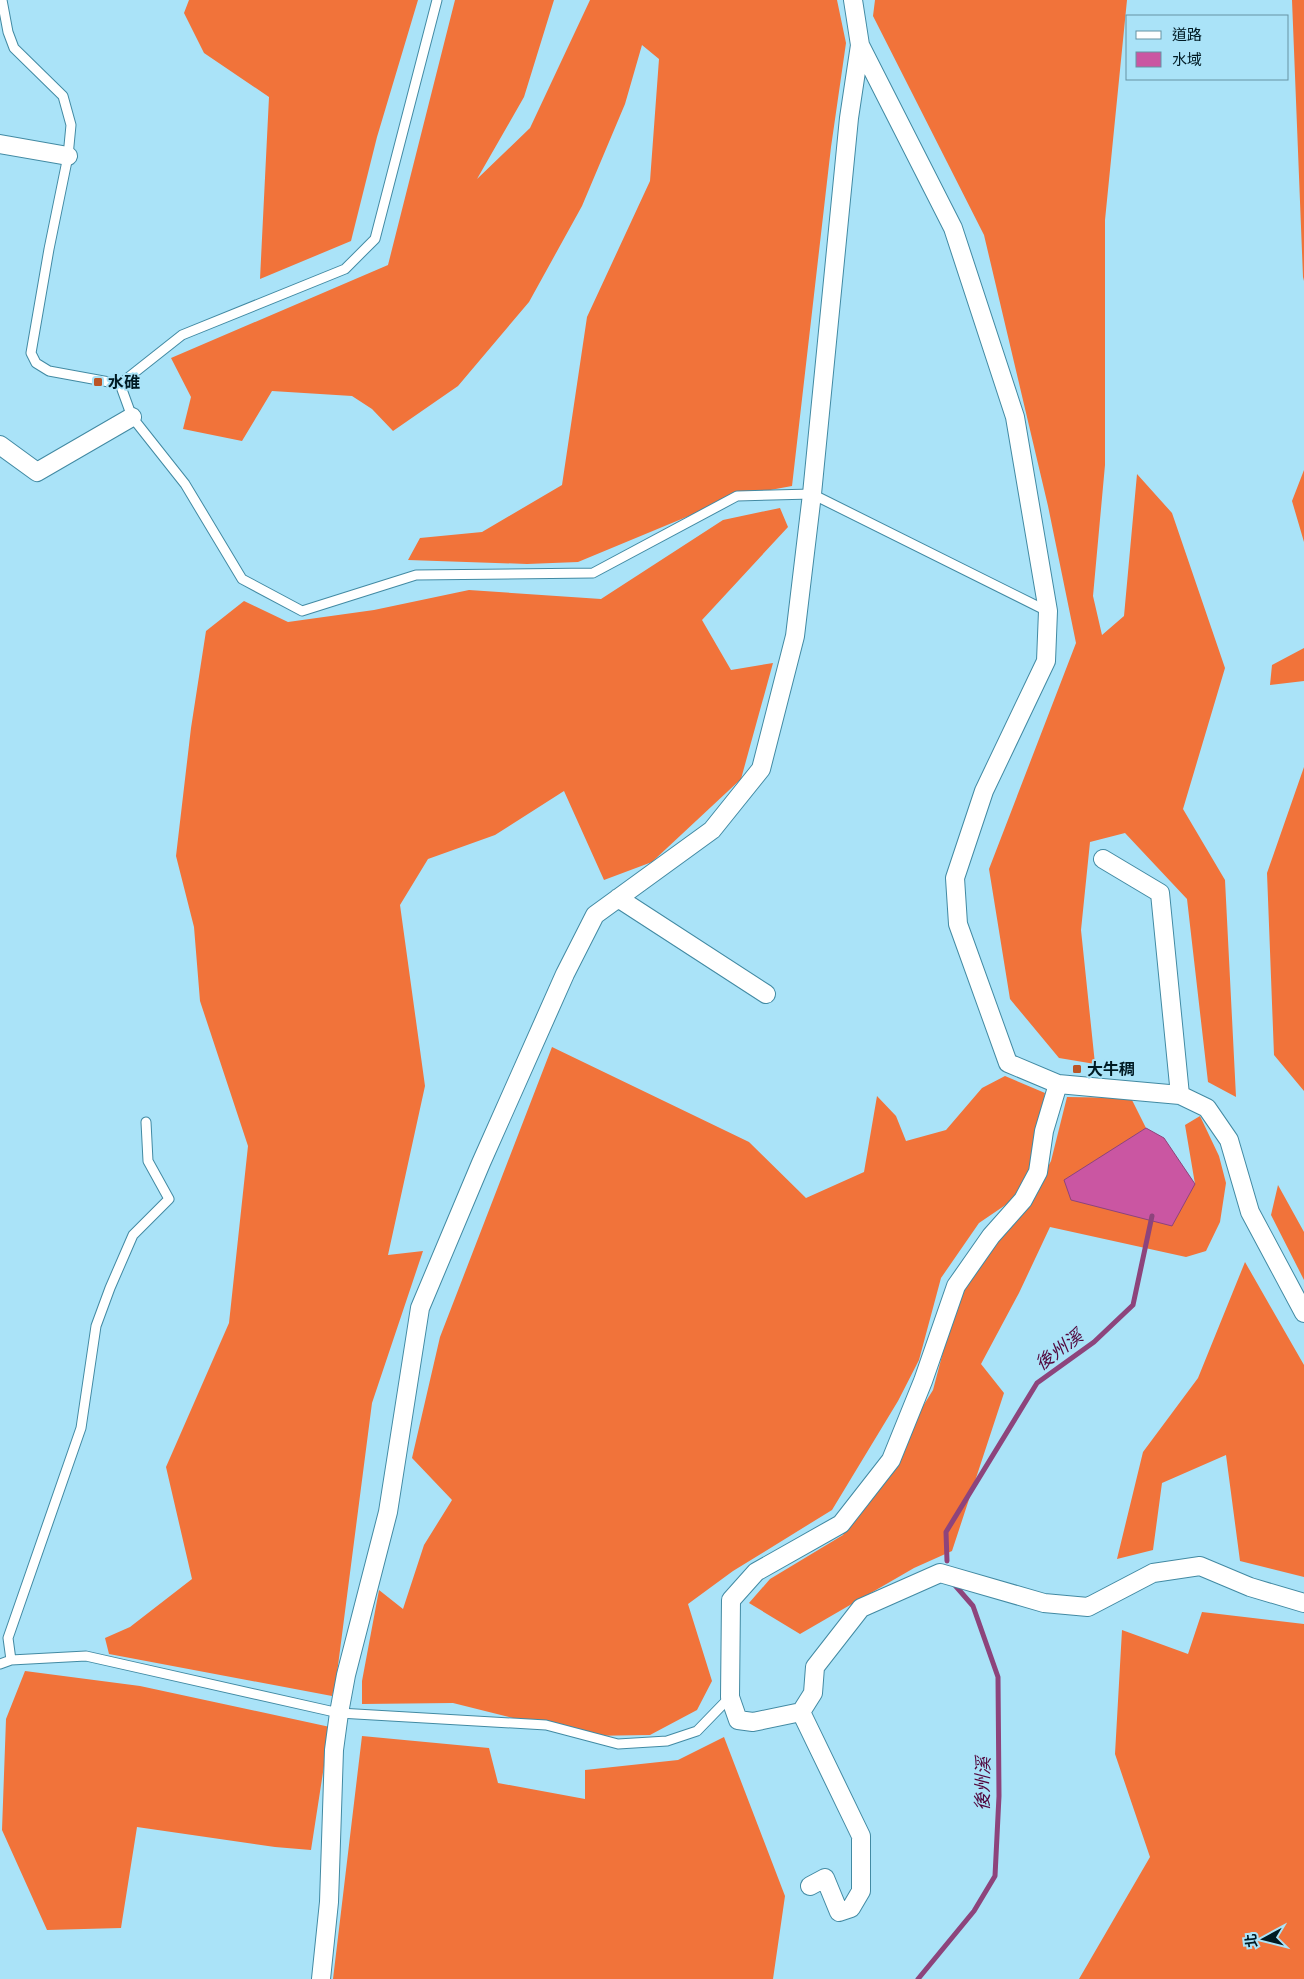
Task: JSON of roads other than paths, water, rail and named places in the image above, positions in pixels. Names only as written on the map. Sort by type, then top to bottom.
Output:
[{"type":"street","points":[[321,1979],[328,1902],[334,1750],[339,1713],[346,1675],[388,1512],[420,1308],[481,1163],[565,974],[595,915],[712,830],[761,769],[795,636],[812,494],[849,118],[860,45],[853,0]]},
{"type":"street","points":[[860,45],[953,228],[1015,417],[1048,611],[1046,660],[984,791],[955,878],[958,924],[1008,1063],[1058,1084],[1180,1095],[1208,1108],[1229,1140],[1250,1212],[1304,1313]]},
{"type":"street","points":[[0,144],[68,156]]},
{"type":"street","points":[[0,445],[37,472],[132,417]]},
{"type":"street","points":[[1103,859],[1160,893],[1180,1095]]},
{"type":"street","points":[[618,898],[766,994]]},
{"type":"street","points":[[1058,1084],[1044,1132],[1038,1172],[1023,1200],[991,1236],[956,1286],[891,1460],[841,1524],[756,1572],[731,1600],[730,1696],[738,1720],[753,1722],[801,1712],[813,1693],[815,1667],[861,1608],[940,1573],[1044,1603],[1088,1607],[1153,1573],[1200,1566],[1250,1587],[1304,1603]]},
{"type":"street","points":[[801,1712],[861,1836],[861,1891],[851,1908],[839,1912],[825,1878],[810,1886]]},
{"type":"lane","points":[[2,0],[8,32],[14,48],[63,96],[71,125],[68,156],[49,249],[31,353],[36,364],[49,371],[120,384],[182,335],[345,269],[375,239],[437,0]]},
{"type":"lane","points":[[120,384],[132,417],[185,484],[242,579],[302,611],[416,575],[593,573],[737,496],[812,494],[1048,611]]},
{"type":"lane","points":[[11,1660],[8,1638],[81,1428],[96,1326],[110,1288],[134,1235],[169,1198],[148,1161],[146,1122]]},
{"type":"lane","points":[[0,1664],[11,1660],[86,1656],[339,1713],[546,1725],[618,1744],[667,1741],[697,1731],[730,1696]]},
{"type":"water","points":[[1146,1128],[1164,1138],[1195,1184],[1172,1226],[1071,1200],[1064,1180]]},
{"type":"waterway","name":"後州溪","points":[[947,1561],[946,1532],[1037,1383],[1094,1342],[1133,1305],[1152,1216]]},
{"type":"waterway","name":"後州溪","points":[[918,1979],[974,1911],[995,1876],[999,1796],[998,1677],[973,1606],[953,1583]]},
{"type":"place","name":"水碓","points":[[98,382]]},
{"type":"place","name":"大牛稠","points":[[1077,1069]]}]
